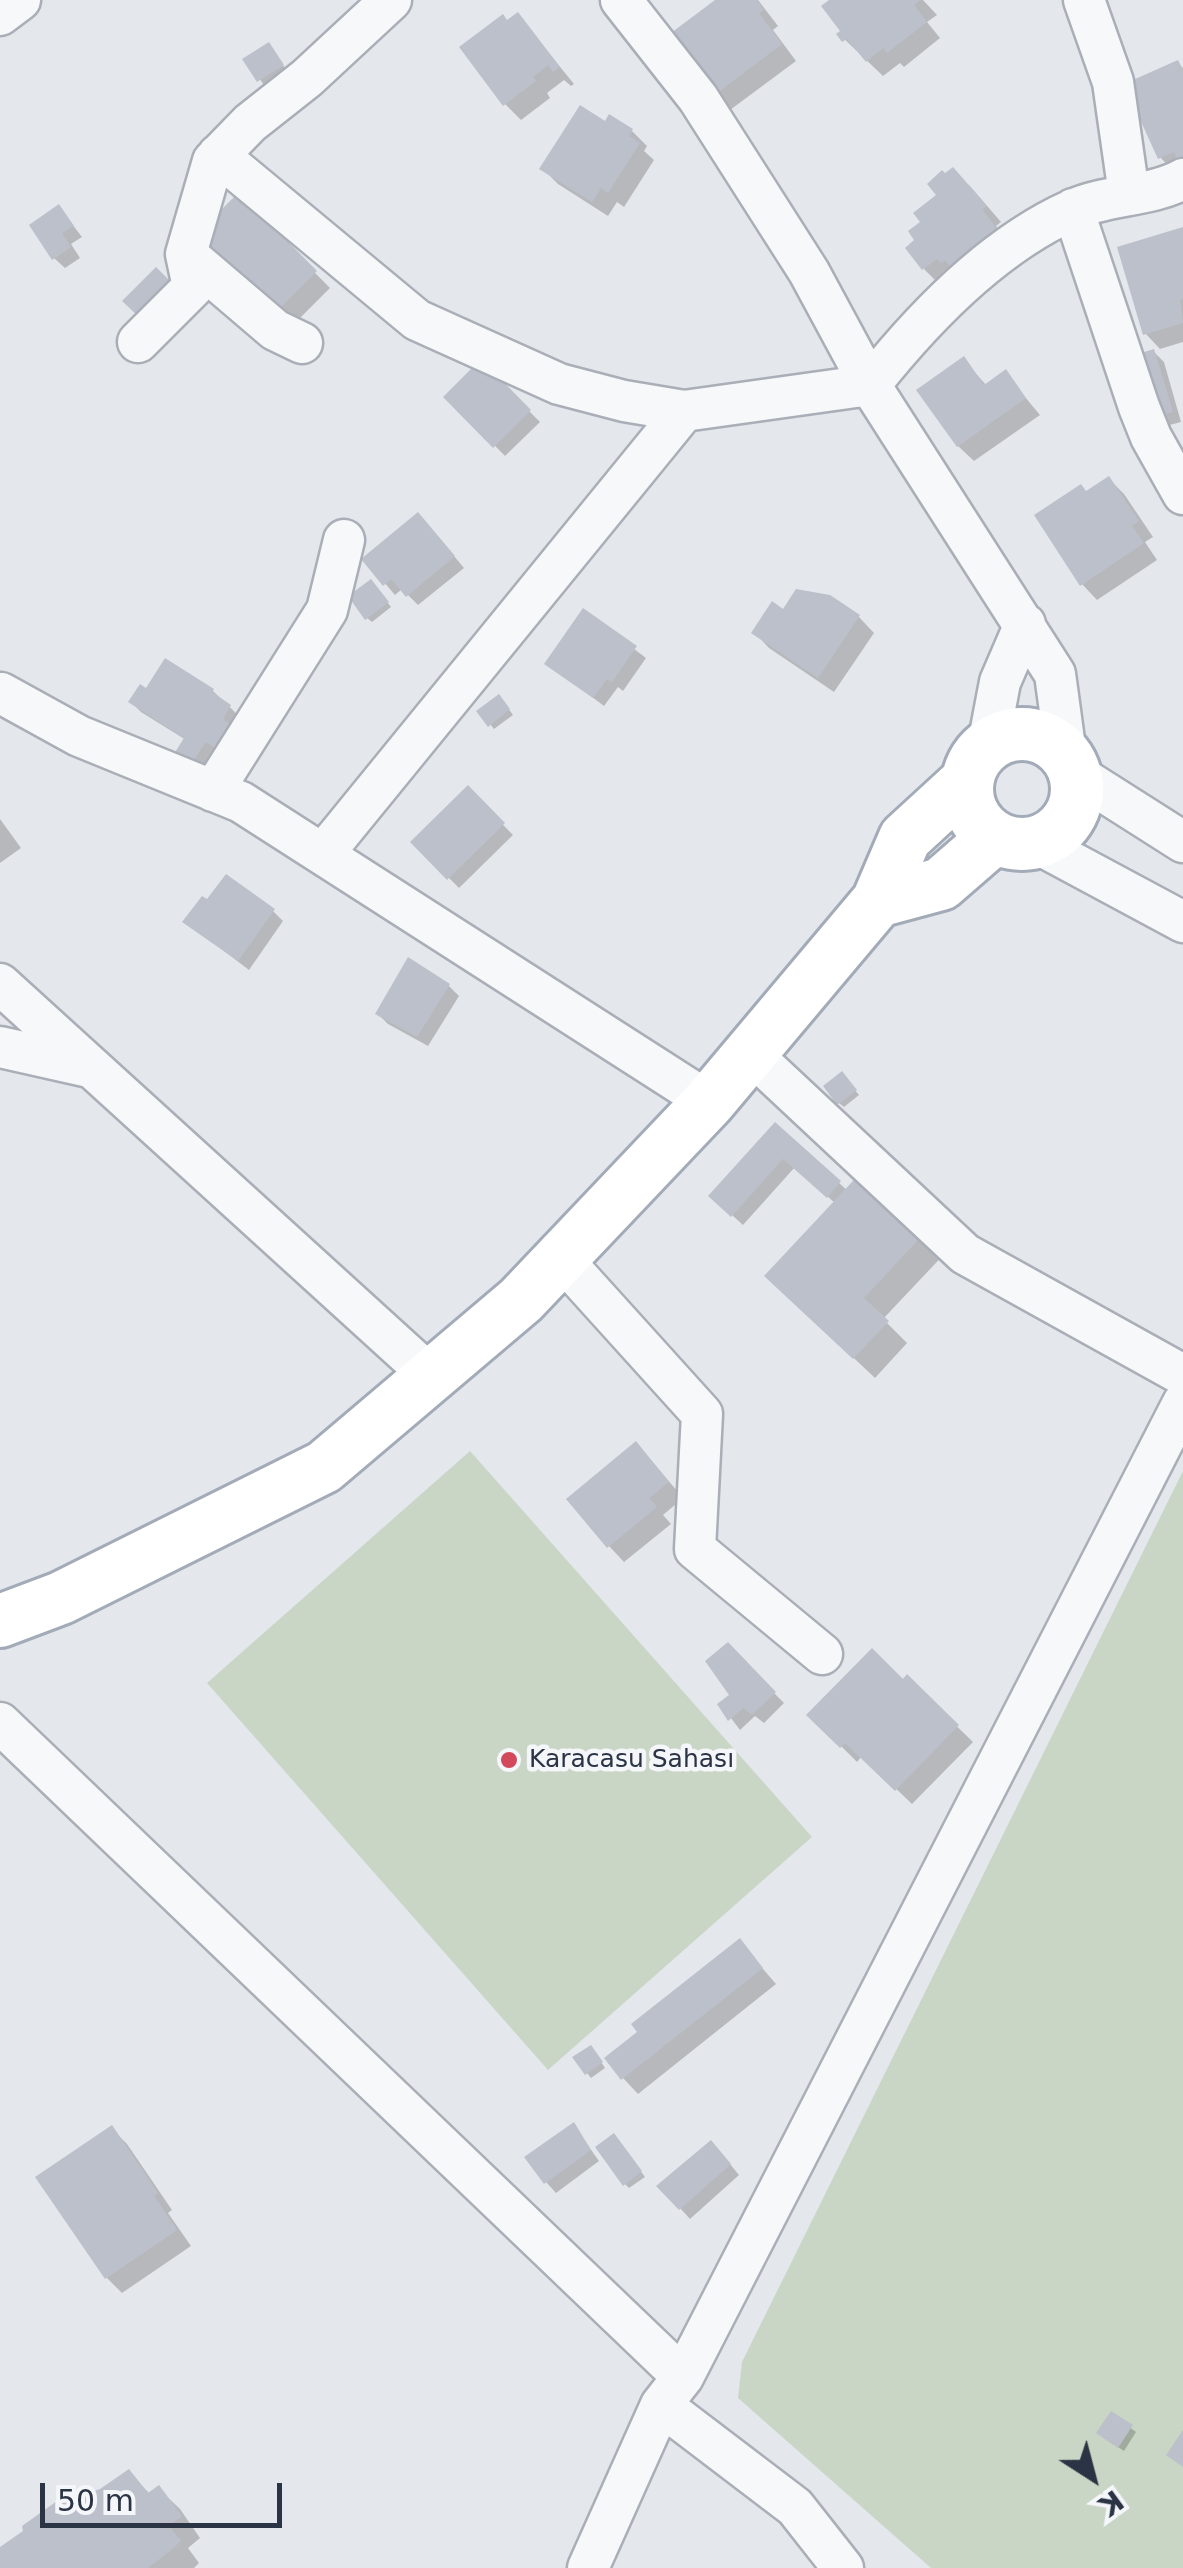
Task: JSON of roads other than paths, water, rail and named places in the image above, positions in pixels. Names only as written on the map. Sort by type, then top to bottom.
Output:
[{"type":"main road","points":[[0,1621],[61,1598],[324,1467],[521,1300],[709,1102],[878,900],[905,838],[977,764],[1007,736],[1029,734],[1049,740],[1071,765],[1077,796],[1070,817],[1056,833],[1015,840],[940,884],[878,900]]},
{"type":"main road","points":[[977,764],[968,804],[977,823],[1015,840]]},
{"type":"street","points":[[0,15],[20,0]]},
{"type":"street","points":[[138,342],[193,287],[186,254],[213,161],[250,123],[307,78],[391,0]]},
{"type":"street","points":[[1084,0],[1113,82],[1129,194]]},
{"type":"street","points":[[635,5],[809,272],[870,384],[1055,674],[1071,765],[1183,842]]},
{"type":"street","points":[[218,155],[417,320],[560,384],[684,411],[870,384],[920,325],[998,254],[1073,209],[1183,179]]},
{"type":"street","points":[[1073,209],[1139,407],[1183,494]]},
{"type":"street","points":[[186,254],[275,330],[302,342]]},
{"type":"street","points":[[323,854],[684,411]]},
{"type":"street","points":[[213,791],[327,610],[344,540]]},
{"type":"street","points":[[977,764],[1000,682],[1025,624]]},
{"type":"street","points":[[2,693],[78,736],[242,802],[709,1102]]},
{"type":"street","points":[[1015,840],[1183,922]]},
{"type":"street","points":[[0,984],[432,1376]]},
{"type":"street","points":[[0,1047],[93,1068]]},
{"type":"street","points":[[749,1052],[964,1254],[1183,1375]]},
{"type":"street","points":[[561,1258],[702,1414],[695,1549],[822,1654]]},
{"type":"street","points":[[588,2568],[672,2391],[1183,1403]]},
{"type":"street","points":[[0,1723],[672,2391],[795,2507],[843,2568]]},
{"type":"place","name":"Karacasu Sahası","points":[[509,1760]]}]
